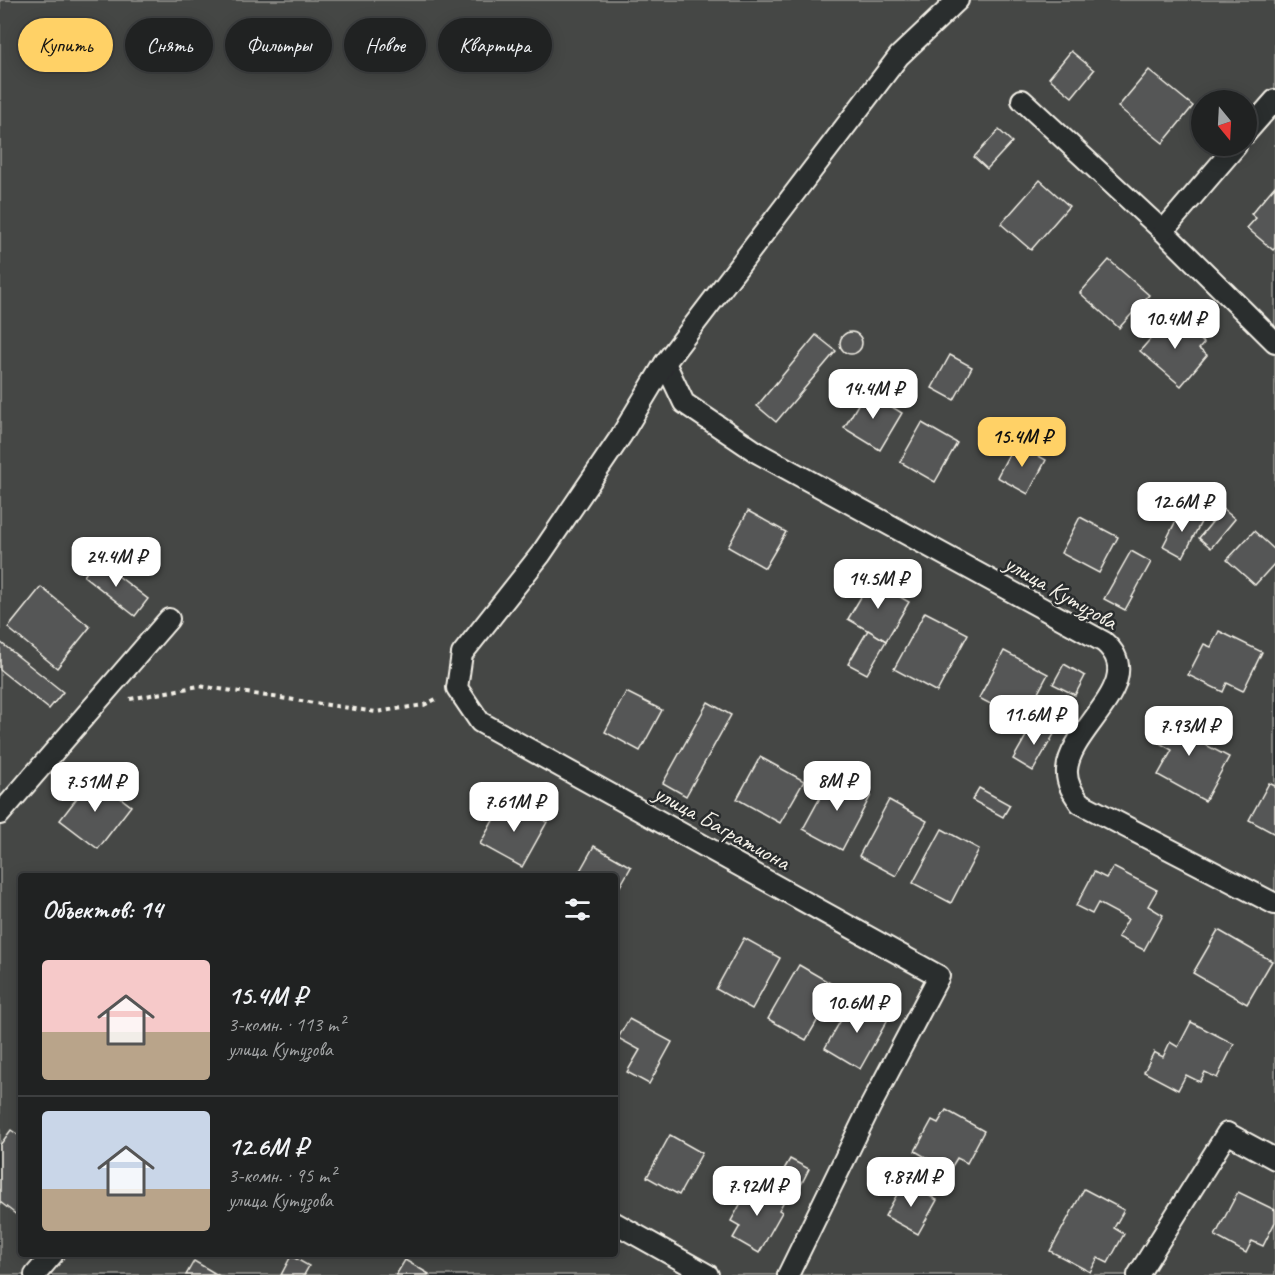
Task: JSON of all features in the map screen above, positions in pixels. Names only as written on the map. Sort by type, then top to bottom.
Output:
[{"type":"street","points":[[458,688],[462,654],[541,554],[621,436],[665,363],[899,56],[958,0]]},
{"type":"street","points":[[1022,100],[1163,231],[1275,342]]},
{"type":"street","points":[[1257,120],[1275,100]]},
{"type":"street","points":[[1163,231],[1227,156]]},
{"type":"street","name":"улица Кутузова","points":[[665,363],[684,404],[758,453],[1104,642],[1116,652],[1120,667],[1118,678],[1071,753],[1067,771],[1070,789],[1080,803],[1275,904]]},
{"type":"street","points":[[0,814],[169,619]]},
{"type":"street","name":"улица Багратиона","points":[[458,688],[480,722],[939,976],[870,1107],[788,1275]]},
{"type":"street","points":[[1138,1275],[1227,1133],[1275,1159]]},
{"type":"street","points":[[618,1225],[708,1275]]},
{"type":"street","points":[[35,1275],[50,1257]]},
{"type":"path","points":[[129,699],[199,686],[376,712],[424,705],[458,688]]},
{"type":"shaded area","points":[[0,0],[1275,0],[1275,1275],[0,1275]]},
{"type":"building","points":[[1071,51],[1094,70],[1072,97],[1049,78]]},
{"type":"building","points":[[1149,70],[1191,104],[1191,108],[1163,143],[1118,107]]},
{"type":"building","points":[[999,130],[1012,142],[987,169],[974,157]]},
{"type":"building","points":[[1040,180],[1069,206],[1031,250],[1001,224]]},
{"type":"building","points":[[1275,186],[1275,248],[1273,250],[1247,228],[1256,218],[1251,214]]},
{"type":"building","points":[[1109,260],[1149,295],[1119,328],[1080,293]]},
{"type":"building","points":[[1171,315],[1204,343],[1199,349],[1207,355],[1181,386],[1140,351]]},
{"type":"building","points":[[851,332],[859,335],[862,343],[859,351],[851,354],[843,351],[840,343],[843,335]]},
{"type":"building","points":[[816,335],[836,351],[776,422],[757,406]]},
{"type":"building","points":[[950,355],[972,367],[954,400],[932,388]]},
{"type":"building","points":[[866,391],[902,413],[880,450],[844,428]]},
{"type":"building","points":[[922,423],[957,443],[935,482],[900,462]]},
{"type":"building","points":[[1015,443],[1046,460],[1028,494],[997,477]]},
{"type":"building","points":[[1182,509],[1202,520],[1183,557],[1163,546]]},
{"type":"building","points":[[1223,509],[1235,519],[1211,548],[1199,538]]},
{"type":"building","points":[[748,511],[786,532],[765,568],[728,547]]},
{"type":"building","points":[[1080,517],[1118,537],[1099,573],[1061,553]]},
{"type":"building","points":[[1254,531],[1275,550],[1275,563],[1255,585],[1227,560]]},
{"type":"building","points":[[1131,551],[1151,562],[1125,610],[1104,599]]},
{"type":"building","points":[[96,559],[148,599],[135,616],[84,576]]},
{"type":"building","points":[[871,580],[909,602],[886,641],[848,619]]},
{"type":"building","points":[[41,587],[90,627],[57,668],[8,628]]},
{"type":"building","points":[[925,612],[968,634],[937,692],[894,669]]},
{"type":"building","points":[[868,630],[886,641],[867,674],[848,664]]},
{"type":"building","points":[[1219,631],[1262,652],[1243,691],[1227,683],[1223,692],[1188,675],[1204,644],[1211,647]]},
{"type":"building","points":[[0,642],[63,692],[49,709],[0,670]]},
{"type":"building","points":[[1004,651],[1048,674],[1023,721],[979,698]]},
{"type":"building","points":[[1064,664],[1085,676],[1075,695],[1053,684]]},
{"type":"building","points":[[626,692],[662,710],[640,751],[605,732]]},
{"type":"building","points":[[708,702],[731,715],[686,796],[663,783]]},
{"type":"building","points":[[1169,712],[1204,730],[1198,741],[1229,757],[1205,801],[1158,775],[1172,750],[1154,740]]},
{"type":"building","points":[[1034,722],[1054,734],[1033,771],[1013,759]]},
{"type":"building","points":[[760,757],[804,781],[780,823],[737,799]]},
{"type":"building","points":[[833,774],[871,795],[842,850],[803,829]]},
{"type":"building","points":[[93,777],[131,806],[98,849],[60,820]]},
{"type":"building","points":[[1269,783],[1275,786],[1275,834],[1249,820]]},
{"type":"building","points":[[979,788],[1010,805],[1003,817],[972,800]]},
{"type":"building","points":[[505,799],[547,822],[522,867],[480,844]]},
{"type":"building","points":[[889,800],[927,821],[896,876],[859,856]]},
{"type":"building","points":[[942,829],[979,849],[951,903],[913,883]]},
{"type":"building","points":[[594,846],[631,867],[618,890],[618,873],[579,873]]},
{"type":"building","points":[[1113,867],[1157,890],[1148,906],[1163,915],[1144,950],[1118,937],[1128,919],[1098,903],[1092,914],[1076,906],[1094,872],[1106,878]]},
{"type":"building","points":[[1218,930],[1272,961],[1247,1004],[1193,973]]},
{"type":"building","points":[[744,938],[780,958],[752,1009],[716,989]]},
{"type":"building","points":[[799,965],[837,987],[806,1040],[768,1019]]},
{"type":"building","points":[[853,999],[888,1019],[860,1069],[825,1048]]},
{"type":"building","points":[[629,1019],[672,1042],[649,1084],[627,1072],[640,1050],[618,1038]]},
{"type":"building","points":[[1191,1022],[1234,1044],[1217,1078],[1205,1072],[1200,1082],[1186,1075],[1178,1090],[1144,1072],[1154,1052],[1163,1057],[1170,1042],[1178,1047]]},
{"type":"building","points":[[946,1110],[984,1131],[967,1163],[957,1158],[949,1171],[915,1151],[932,1120],[938,1123]]},
{"type":"building","points":[[11,1130],[18,1135],[18,1216],[0,1202],[0,1145]]},
{"type":"building","points":[[670,1135],[702,1153],[679,1195],[647,1177]]},
{"type":"building","points":[[790,1159],[809,1169],[800,1187],[780,1176]]},
{"type":"building","points":[[904,1182],[937,1200],[918,1234],[885,1216]]},
{"type":"building","points":[[752,1183],[784,1201],[779,1210],[782,1212],[759,1253],[733,1238],[740,1226],[731,1221]]},
{"type":"building","points":[[1084,1189],[1124,1210],[1114,1228],[1124,1234],[1108,1263],[1098,1258],[1090,1272],[1050,1251]]},
{"type":"building","points":[[1238,1192],[1275,1210],[1275,1222],[1263,1246],[1252,1241],[1246,1253],[1215,1236]]},
{"type":"building","points":[[290,1257],[309,1266],[304,1275],[281,1275]]},
{"type":"building","points":[[405,1260],[429,1274],[396,1275]]},
{"type":"building","points":[[194,1261],[218,1275],[186,1275]]}]
